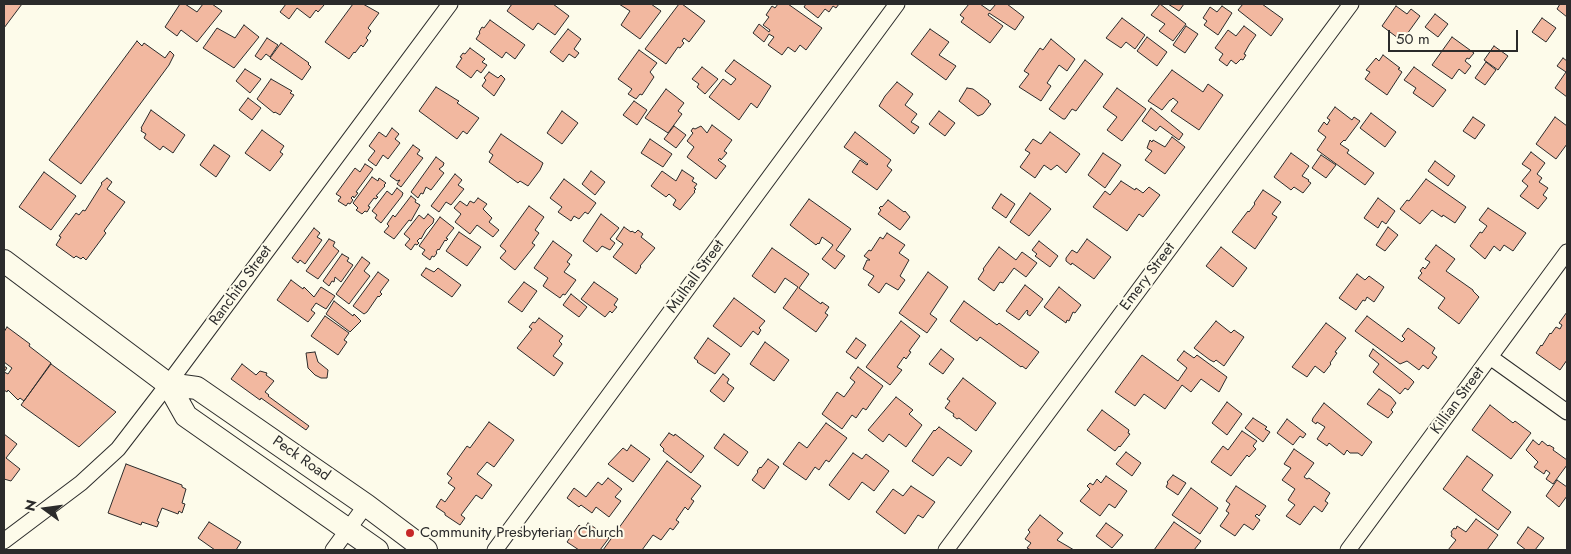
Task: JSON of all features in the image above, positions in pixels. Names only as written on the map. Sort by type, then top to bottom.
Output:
[{"type":"main road","name":"Peck Road","points":[[4,261],[168,384],[186,416],[377,550]]},
{"type":"main road","name":"Peck Road","points":[[168,384],[197,388],[366,505],[426,550]]},
{"type":"street","name":"Ranchito Street","points":[[4,541],[81,482],[118,449],[450,4]]},
{"type":"street","name":"Mulhall Street","points":[[495,550],[897,4]]},
{"type":"street","name":"Emery Street","points":[[946,550],[1351,4]]},
{"type":"street","name":"Killian Street","points":[[1348,550],[1567,252]]},
{"type":"street","points":[[1490,357],[1567,412]]},
{"type":"street","points":[[333,550],[366,505]]},
{"type":"building","points":[[4,4],[22,4],[4,28]]},
{"type":"building","points":[[180,4],[185,4],[197,12],[203,4],[212,4],[222,11],[197,42],[181,30],[177,36],[165,27]]},
{"type":"building","points":[[286,4],[324,5],[318,12],[316,10],[310,18],[297,8],[289,19],[280,12]]},
{"type":"building","points":[[353,4],[363,4],[379,13],[368,28],[371,31],[366,38],[368,40],[349,59],[325,42]]},
{"type":"building","points":[[512,4],[553,4],[569,16],[555,35],[538,23],[533,30],[507,11]]},
{"type":"building","points":[[619,4],[651,4],[661,11],[640,39],[621,25],[630,11]]},
{"type":"building","points":[[679,4],[682,4],[705,21],[689,42],[684,38],[682,41],[684,43],[680,48],[678,47],[666,64],[645,49]]},
{"type":"building","points":[[778,4],[788,4],[822,28],[806,50],[800,45],[795,52],[788,47],[782,55],[768,45],[774,37],[769,34],[764,42],[753,33],[759,24],[769,32],[770,30],[763,25],[769,17],[766,15],[772,6],[775,8]]},
{"type":"building","points":[[806,4],[839,4],[836,8],[833,6],[829,12],[825,9],[818,18],[804,7]]},
{"type":"building","points":[[969,4],[980,4],[990,11],[996,4],[1007,4],[1024,17],[1015,30],[989,13],[988,15],[1003,26],[990,43],[961,22],[964,18],[960,15]]},
{"type":"building","points":[[1160,4],[1186,24],[1173,41],[1159,31],[1165,24],[1151,15]]},
{"type":"building","points":[[1168,4],[1184,4],[1179,11]]},
{"type":"building","points":[[1243,4],[1262,4],[1283,19],[1271,36],[1238,10]]},
{"type":"building","points":[[1560,4],[1567,4],[1567,17],[1557,9]]},
{"type":"building","points":[[1222,6],[1232,13],[1218,35],[1204,25],[1207,21],[1203,18],[1210,7],[1217,12]]},
{"type":"building","points":[[1396,6],[1407,14],[1411,9],[1420,16],[1402,41],[1382,26]]},
{"type":"building","points":[[1435,14],[1448,24],[1438,37],[1425,27]]},
{"type":"building","points":[[1122,18],[1145,35],[1135,49],[1126,42],[1121,48],[1106,38]]},
{"type":"building","points":[[1542,18],[1556,28],[1546,42],[1532,32]]},
{"type":"building","points":[[490,20],[525,45],[515,59],[506,52],[502,58],[476,39],[482,27],[484,28]]},
{"type":"building","points":[[244,25],[259,37],[234,68],[203,48],[217,28],[235,38]]},
{"type":"building","points":[[1186,26],[1198,34],[1185,53],[1173,45]]},
{"type":"building","points":[[1244,26],[1256,35],[1244,54],[1246,55],[1243,60],[1241,59],[1236,64],[1231,60],[1227,66],[1219,60],[1223,54],[1215,48],[1228,30],[1236,36]]},
{"type":"building","points":[[568,29],[581,39],[574,49],[579,53],[575,58],[569,54],[563,62],[550,52]]},
{"type":"building","points":[[930,29],[949,42],[939,55],[956,66],[946,80],[911,54]]},
{"type":"building","points":[[1147,37],[1167,52],[1157,66],[1137,51]]},
{"type":"building","points":[[1452,37],[1474,53],[1465,61],[1471,66],[1465,74],[1459,69],[1452,79],[1432,65]]},
{"type":"building","points":[[267,38],[278,45],[270,57],[266,54],[261,60],[255,56]]},
{"type":"building","points":[[1051,39],[1075,59],[1067,71],[1059,65],[1047,83],[1051,86],[1041,101],[1019,87],[1029,74],[1024,71],[1040,48],[1043,50]]},
{"type":"building","points":[[137,41],[142,46],[144,43],[165,58],[170,51],[174,55],[169,65],[81,184],[49,160]]},
{"type":"building","points":[[281,43],[309,63],[311,67],[302,80],[270,58]]},
{"type":"building","points":[[1494,46],[1508,56],[1498,70],[1484,60]]},
{"type":"building","points":[[470,48],[485,59],[482,62],[487,65],[481,73],[477,70],[471,78],[456,67],[462,58],[460,57]]},
{"type":"building","points":[[639,50],[657,63],[650,72],[654,77],[642,95],[640,94],[636,99],[628,94],[632,89],[618,79]]},
{"type":"building","points":[[1383,55],[1400,68],[1398,69],[1402,72],[1387,95],[1365,79],[1370,72],[1366,70],[1376,58],[1379,61]]},
{"type":"building","points":[[1563,58],[1567,61],[1567,97],[1555,88],[1566,72],[1557,66]]},
{"type":"building","points":[[734,60],[771,86],[757,108],[751,103],[739,120],[709,97],[723,79],[731,85],[736,79],[725,71]]},
{"type":"building","points":[[1085,60],[1103,74],[1076,111],[1072,109],[1063,119],[1049,109]]},
{"type":"building","points":[[1486,62],[1496,70],[1485,85],[1475,78]]},
{"type":"building","points":[[702,67],[718,79],[705,94],[697,87],[699,84],[692,79]]},
{"type":"building","points":[[1414,67],[1446,90],[1433,107],[1413,93],[1416,88],[1404,80]]},
{"type":"building","points":[[245,69],[261,79],[250,93],[236,81]]},
{"type":"building","points":[[1172,70],[1203,92],[1208,84],[1223,95],[1199,130],[1171,111],[1178,102],[1173,98],[1162,110],[1148,101]]},
{"type":"building","points":[[489,72],[498,78],[501,75],[505,79],[494,96],[482,86],[486,80],[484,78]]},
{"type":"building","points":[[271,79],[292,91],[290,93],[294,95],[280,115],[274,113],[257,99]]},
{"type":"building","points":[[897,82],[913,94],[905,105],[917,114],[911,122],[919,127],[914,134],[879,106]]},
{"type":"building","points":[[436,87],[459,101],[457,103],[479,118],[467,134],[463,131],[457,139],[419,111]]},
{"type":"building","points":[[967,88],[973,89],[991,104],[983,114],[978,116],[959,101]]},
{"type":"building","points":[[1117,88],[1146,109],[1122,141],[1107,130],[1117,117],[1103,107]]},
{"type":"building","points":[[666,89],[684,103],[678,111],[682,114],[668,133],[645,118]]},
{"type":"building","points":[[248,98],[261,108],[252,120],[239,110]]},
{"type":"building","points":[[634,101],[647,110],[637,125],[623,115]]},
{"type":"building","points":[[1335,107],[1352,120],[1354,117],[1360,121],[1345,141],[1340,144],[1349,150],[1347,153],[1374,173],[1365,185],[1317,150],[1326,137],[1318,131],[1324,122],[1327,125],[1330,120],[1327,118]]},
{"type":"building","points":[[1151,108],[1183,134],[1179,140],[1160,126],[1156,131],[1142,121]]},
{"type":"building","points":[[151,110],[185,135],[173,153],[163,146],[160,150],[144,138],[146,134],[141,131],[141,128]]},
{"type":"building","points":[[562,111],[578,123],[562,144],[547,133]]},
{"type":"building","points":[[939,111],[955,123],[945,136],[929,124]]},
{"type":"building","points":[[1371,113],[1396,132],[1385,147],[1360,128]]},
{"type":"building","points":[[1473,117],[1485,125],[1475,139],[1463,131]]},
{"type":"building","points":[[1555,117],[1567,126],[1567,144],[1556,159],[1536,144]]},
{"type":"building","points":[[712,125],[732,140],[724,151],[727,153],[721,160],[720,158],[718,160],[726,166],[716,179],[687,157],[694,147],[687,141],[693,133],[691,131],[693,128],[701,126],[707,133]]},
{"type":"building","points":[[674,126],[686,135],[676,148],[664,139]]},
{"type":"building","points":[[392,128],[399,134],[395,139],[400,143],[388,159],[383,155],[376,166],[368,160],[375,151],[369,146],[379,132],[386,137]]},
{"type":"building","points":[[262,130],[284,146],[280,152],[283,154],[270,171],[245,153]]},
{"type":"building","points":[[855,132],[891,160],[887,166],[892,170],[877,190],[852,172],[860,160],[868,164],[844,147]]},
{"type":"building","points":[[1050,132],[1080,154],[1066,173],[1057,165],[1051,170],[1044,165],[1035,178],[1020,167],[1030,153],[1025,150],[1033,139],[1041,144]]},
{"type":"building","points":[[501,134],[543,163],[528,186],[520,181],[518,183],[489,162],[493,155],[489,152]]},
{"type":"building","points":[[1172,137],[1185,147],[1165,174],[1145,160],[1152,151],[1147,148],[1150,140],[1165,147]]},
{"type":"building","points":[[650,139],[672,154],[663,167],[641,153]]},
{"type":"building","points":[[214,145],[230,156],[216,177],[200,165]]},
{"type":"building","points":[[413,145],[420,150],[417,154],[423,158],[401,187],[397,184],[400,180],[397,181],[390,176]]},
{"type":"building","points":[[1531,152],[1545,163],[1537,174],[1542,178],[1539,182],[1548,188],[1543,195],[1547,198],[1538,209],[1520,196],[1528,186],[1522,181],[1531,170],[1522,164]]},
{"type":"building","points":[[1103,153],[1121,165],[1105,188],[1088,175]]},
{"type":"building","points":[[1291,153],[1309,166],[1302,176],[1311,183],[1303,193],[1294,187],[1291,190],[1274,177]]},
{"type":"building","points":[[1321,155],[1336,165],[1326,178],[1312,168]]},
{"type":"building","points":[[436,157],[444,163],[439,169],[444,173],[431,190],[426,187],[423,194],[421,193],[418,198],[411,192]]},
{"type":"building","points":[[1435,161],[1455,176],[1448,186],[1428,171]]},
{"type":"building","points":[[365,164],[373,169],[356,192],[358,193],[354,198],[353,196],[351,198],[353,200],[346,206],[338,201],[341,197],[336,194],[355,168],[360,172]]},
{"type":"building","points":[[682,170],[694,178],[692,181],[697,184],[694,188],[696,189],[695,192],[680,210],[673,205],[676,200],[669,194],[666,197],[651,186],[662,171],[676,181]]},
{"type":"building","points":[[591,171],[605,182],[595,195],[582,184]]},
{"type":"building","points":[[44,172],[76,196],[51,230],[19,207]]},
{"type":"building","points":[[455,174],[462,180],[458,185],[464,189],[451,205],[446,202],[439,212],[431,206]]},
{"type":"building","points":[[372,177],[378,181],[379,178],[386,183],[376,196],[378,197],[374,198],[368,206],[370,207],[367,212],[365,211],[362,214],[356,210],[358,208],[353,203]]},
{"type":"building","points":[[107,178],[112,182],[107,189],[125,202],[104,231],[106,233],[86,260],[83,257],[81,259],[76,256],[74,258],[56,245],[61,237],[59,236],[76,213],[79,215],[83,210],[85,211],[101,183]]},
{"type":"building","points":[[564,179],[596,203],[588,214],[585,212],[579,219],[574,216],[571,221],[558,212],[562,207],[550,198]]},
{"type":"building","points":[[1426,179],[1466,207],[1455,223],[1432,210],[1420,224],[1400,209],[1407,200],[1409,201]]},
{"type":"building","points":[[1121,181],[1143,193],[1149,187],[1160,195],[1143,217],[1139,214],[1127,231],[1093,207],[1105,191],[1110,195]]},
{"type":"building","points":[[397,188],[403,193],[402,196],[381,223],[375,218],[377,215],[372,211],[387,191],[392,195]]},
{"type":"building","points":[[1263,190],[1281,202],[1272,214],[1277,217],[1255,249],[1232,232],[1255,204]]},
{"type":"building","points":[[1030,193],[1051,209],[1029,236],[1010,222]]},
{"type":"building","points":[[1001,194],[1015,204],[1006,218],[992,208]]},
{"type":"building","points":[[411,196],[420,205],[411,221],[409,220],[394,239],[384,232],[389,226],[387,224],[393,215],[395,217]]},
{"type":"building","points":[[478,198],[487,204],[483,209],[492,218],[489,222],[499,230],[493,237],[477,225],[470,234],[455,222],[461,214],[454,208],[460,201],[467,206],[470,201],[474,203]]},
{"type":"building","points":[[1378,198],[1395,211],[1386,224],[1382,221],[1378,228],[1364,218]]},
{"type":"building","points":[[809,199],[851,229],[836,250],[845,256],[835,269],[822,259],[833,245],[822,237],[819,244],[816,245],[790,225]]},
{"type":"building","points":[[888,200],[905,211],[910,217],[900,230],[878,214],[881,210],[879,208]]},
{"type":"building","points":[[529,206],[544,217],[535,230],[539,233],[532,243],[535,245],[515,270],[500,258],[506,251],[500,246]]},
{"type":"building","points":[[1488,208],[1526,233],[1513,251],[1504,245],[1500,251],[1494,246],[1485,259],[1470,246],[1487,226],[1479,220]]},
{"type":"building","points":[[428,214],[434,219],[433,223],[421,239],[417,241],[419,243],[415,244],[411,250],[405,245],[410,239],[404,234],[419,215],[424,219]]},
{"type":"building","points":[[601,214],[619,228],[610,239],[615,243],[610,250],[602,246],[597,252],[583,241]]},
{"type":"building","points":[[440,217],[454,228],[446,238],[448,239],[445,240],[430,260],[422,254],[425,250],[419,246]]},
{"type":"building","points":[[624,227],[635,233],[638,230],[643,234],[641,237],[655,248],[636,274],[613,257],[623,244],[616,239]]},
{"type":"building","points":[[1388,227],[1398,235],[1385,251],[1376,245]]},
{"type":"building","points":[[314,228],[320,233],[317,237],[322,240],[305,264],[300,260],[298,263],[292,258]]},
{"type":"building","points":[[459,232],[481,247],[467,266],[446,251]]},
{"type":"building","points":[[887,233],[905,245],[899,253],[909,260],[900,276],[905,280],[898,290],[886,283],[879,293],[868,285],[874,276],[863,269],[867,260],[870,260],[864,256],[869,250],[871,251],[880,237],[883,239]]},
{"type":"building","points":[[329,239],[335,242],[333,246],[339,251],[318,279],[306,271]]},
{"type":"building","points":[[1087,239],[1111,257],[1094,279],[1072,263],[1071,265],[1066,261],[1072,250],[1077,253]]},
{"type":"building","points":[[553,241],[572,255],[567,262],[570,264],[564,272],[576,280],[565,295],[563,294],[560,298],[543,286],[548,278],[534,268]]},
{"type":"building","points":[[1039,241],[1058,256],[1050,267],[1035,256],[1037,254],[1032,250]]},
{"type":"building","points":[[1436,245],[1455,259],[1446,271],[1473,290],[1479,297],[1459,324],[1438,308],[1445,298],[1418,278],[1422,273],[1420,271],[1423,267],[1425,269],[1430,262],[1425,259]]},
{"type":"building","points":[[999,247],[1016,260],[1022,252],[1037,263],[1026,277],[1014,268],[1003,283],[1000,282],[994,291],[978,279]]},
{"type":"building","points":[[1221,247],[1247,268],[1233,287],[1206,266]]},
{"type":"building","points":[[772,248],[809,274],[799,288],[821,304],[822,302],[829,307],[825,313],[828,315],[816,332],[783,308],[798,287],[785,278],[775,293],[752,276]]},
{"type":"building","points":[[342,254],[349,258],[347,261],[353,265],[341,282],[335,277],[334,282],[332,281],[329,286],[323,281]]},
{"type":"building","points":[[362,257],[370,263],[364,271],[370,276],[349,304],[336,294]]},
{"type":"building","points":[[426,268],[434,272],[438,268],[461,285],[452,297],[421,275]]},
{"type":"building","points":[[378,272],[389,280],[380,292],[382,294],[378,296],[364,314],[353,306]]},
{"type":"building","points":[[928,272],[948,287],[930,314],[937,319],[927,333],[899,313]]},
{"type":"building","points":[[1357,274],[1365,280],[1369,276],[1384,287],[1374,302],[1367,297],[1356,310],[1339,298]]},
{"type":"building","points":[[291,280],[303,289],[304,287],[314,297],[321,287],[335,296],[326,309],[316,303],[311,310],[315,313],[308,322],[277,300]]},
{"type":"building","points":[[524,282],[537,291],[522,312],[508,302]]},
{"type":"building","points":[[594,282],[618,299],[614,305],[617,307],[605,317],[581,299]]},
{"type":"building","points":[[1025,285],[1043,299],[1030,316],[1027,314],[1027,310],[1019,320],[1006,311]]},
{"type":"building","points":[[1059,287],[1081,305],[1075,313],[1073,312],[1066,323],[1044,307]]},
{"type":"building","points":[[571,294],[587,307],[579,317],[563,305]]},
{"type":"building","points":[[734,298],[765,321],[759,328],[761,330],[758,335],[753,331],[741,347],[713,326]]},
{"type":"building","points":[[334,301],[361,321],[350,332],[326,314]]},
{"type":"building","points":[[964,301],[1039,352],[1026,369],[980,337],[977,341],[950,321]]},
{"type":"building","points":[[1567,312],[1567,360],[1560,370],[1536,353],[1556,327],[1560,329],[1562,325],[1559,323]]},
{"type":"building","points":[[325,316],[349,333],[344,340],[347,342],[338,355],[311,336]]},
{"type":"building","points":[[1367,316],[1402,342],[1405,339],[1402,336],[1408,328],[1435,348],[1432,353],[1437,357],[1428,369],[1423,365],[1419,370],[1407,361],[1400,364],[1355,331]]},
{"type":"building","points":[[539,318],[563,336],[559,341],[562,344],[553,356],[563,363],[554,376],[517,348],[532,329],[529,327]]},
{"type":"building","points":[[901,321],[920,336],[909,351],[911,352],[906,359],[904,357],[897,367],[902,370],[890,385],[866,367]]},
{"type":"building","points":[[1216,321],[1231,333],[1234,330],[1244,337],[1224,366],[1216,360],[1214,362],[1210,360],[1194,348]]},
{"type":"building","points":[[1326,323],[1346,338],[1335,352],[1337,353],[1324,373],[1315,366],[1307,377],[1292,367]]},
{"type":"building","points":[[7,327],[51,363],[24,401],[20,398],[18,400],[8,390],[7,392],[4,390],[4,372],[8,374],[12,368],[4,362],[4,332]]},
{"type":"building","points":[[708,338],[730,354],[715,374],[694,358]]},
{"type":"building","points":[[856,338],[866,345],[856,359],[846,352]]},
{"type":"building","points":[[765,342],[789,360],[774,381],[750,364]]},
{"type":"building","points":[[941,349],[954,359],[943,374],[929,364]]},
{"type":"building","points":[[1373,349],[1414,382],[1408,390],[1405,388],[1400,394],[1373,372],[1379,364],[1369,356]]},
{"type":"building","points":[[1184,351],[1194,358],[1197,355],[1227,377],[1219,392],[1201,379],[1191,392],[1182,385],[1165,409],[1144,394],[1135,406],[1115,392],[1142,355],[1178,381],[1187,368],[1177,360]]},
{"type":"building","points":[[315,352],[318,362],[328,370],[327,378],[315,375],[308,368],[306,353]]},
{"type":"building","points":[[51,364],[116,412],[79,447],[21,405]]},
{"type":"building","points":[[242,364],[256,375],[260,371],[267,373],[266,375],[274,381],[265,392],[309,426],[306,430],[231,379]]},
{"type":"building","points":[[858,367],[883,386],[866,410],[863,408],[856,418],[852,415],[842,429],[822,414],[837,392],[844,397],[855,382],[850,378]]},
{"type":"building","points":[[723,374],[729,379],[727,383],[734,388],[724,402],[710,391]]},
{"type":"building","points":[[963,378],[996,403],[976,431],[959,418],[957,419],[953,416],[954,414],[945,408],[950,401],[947,399]]},
{"type":"building","points":[[1379,389],[1396,403],[1391,410],[1393,412],[1388,418],[1367,404]]},
{"type":"building","points":[[896,397],[913,410],[909,414],[922,425],[906,447],[889,434],[883,442],[868,430]]},
{"type":"building","points":[[1227,402],[1242,414],[1227,435],[1212,423]]},
{"type":"building","points":[[1324,403],[1372,442],[1362,456],[1358,453],[1350,453],[1347,450],[1344,455],[1329,443],[1327,446],[1317,439],[1325,427],[1312,421]]},
{"type":"building","points":[[1490,405],[1513,423],[1515,421],[1531,433],[1511,459],[1472,430]]},
{"type":"building","points":[[1102,410],[1129,430],[1128,433],[1130,434],[1115,451],[1087,430]]},
{"type":"building","points":[[1253,418],[1267,427],[1265,429],[1270,432],[1263,442],[1245,428]]},
{"type":"building","points":[[1287,419],[1306,434],[1303,438],[1300,436],[1293,445],[1277,433]]},
{"type":"building","points":[[489,422],[514,440],[494,467],[487,462],[477,474],[492,485],[482,499],[476,495],[461,515],[465,518],[460,525],[436,507],[441,499],[445,502],[455,488],[448,483],[452,478],[447,474],[467,446],[470,448]]},
{"type":"building","points":[[826,423],[847,438],[829,462],[826,460],[819,470],[815,467],[806,480],[783,464],[799,442],[807,448]]},
{"type":"building","points":[[939,427],[972,451],[961,466],[948,457],[933,476],[912,461],[934,430]]},
{"type":"building","points":[[1242,431],[1257,441],[1253,446],[1256,449],[1249,457],[1247,455],[1231,476],[1211,462],[1223,446],[1228,450]]},
{"type":"building","points":[[669,433],[674,436],[675,434],[704,456],[691,473],[663,451],[664,449],[660,445]]},
{"type":"building","points":[[4,434],[17,444],[6,458],[20,469],[11,481],[4,479]]},
{"type":"building","points":[[724,434],[748,452],[738,466],[714,448]]},
{"type":"building","points":[[1533,440],[1539,445],[1542,441],[1549,445],[1567,460],[1567,465],[1553,484],[1546,479],[1550,473],[1546,470],[1544,474],[1534,467],[1538,462],[1526,450]]},
{"type":"building","points":[[631,445],[650,459],[633,482],[608,464],[623,448],[627,451]]},
{"type":"building","points":[[1294,449],[1314,463],[1304,477],[1309,478],[1330,493],[1325,501],[1328,503],[1322,512],[1314,506],[1300,525],[1286,516],[1295,505],[1288,500],[1295,489],[1282,480],[1291,468],[1284,464]]},
{"type":"building","points":[[1126,452],[1141,463],[1132,476],[1116,464]]},
{"type":"building","points":[[853,453],[862,459],[866,454],[889,471],[874,491],[862,482],[849,500],[829,485]]},
{"type":"building","points":[[1467,456],[1493,475],[1482,490],[1511,512],[1498,530],[1443,489]]},
{"type":"building","points":[[768,459],[779,467],[764,489],[752,480],[760,467]]},
{"type":"building","points":[[667,461],[701,486],[691,499],[694,501],[688,510],[685,507],[676,520],[679,522],[673,530],[670,528],[661,540],[653,535],[642,550],[603,550]]},
{"type":"building","points":[[126,464],[182,485],[186,489],[182,503],[185,504],[182,513],[179,511],[178,514],[162,508],[157,521],[159,522],[157,527],[142,522],[141,525],[108,513]]},
{"type":"building","points":[[1173,475],[1186,483],[1178,495],[1166,487],[1167,482]]},
{"type":"building","points":[[1106,476],[1127,491],[1115,508],[1109,504],[1100,516],[1080,501],[1090,489],[1087,486],[1090,483],[1093,485],[1097,479],[1101,483]]},
{"type":"building","points":[[608,478],[622,489],[615,497],[621,501],[609,517],[596,507],[592,513],[581,505],[579,507],[567,498],[574,488],[586,497],[598,482],[602,485]]},
{"type":"building","points":[[1557,480],[1567,487],[1567,496],[1559,507],[1546,496]]},
{"type":"building","points":[[911,486],[935,502],[923,518],[918,515],[905,534],[876,512],[893,489],[903,496]]},
{"type":"building","points":[[1236,486],[1266,506],[1259,516],[1257,514],[1255,516],[1260,520],[1253,530],[1244,524],[1235,536],[1220,526],[1229,513],[1226,511],[1230,504],[1226,501]]},
{"type":"building","points":[[1191,488],[1218,508],[1200,534],[1172,515]]},
{"type":"building","points":[[1040,515],[1063,533],[1057,540],[1074,550],[1031,550],[1027,548],[1031,543],[1025,539],[1030,532],[1028,530]]},
{"type":"building","points":[[1476,519],[1498,535],[1487,550],[1448,550],[1456,540],[1451,536],[1454,528],[1456,529],[1457,526],[1466,532]]},
{"type":"building","points":[[209,522],[241,542],[236,550],[215,550],[198,538]]},
{"type":"building","points":[[1174,522],[1201,541],[1194,550],[1154,550]]},
{"type":"building","points":[[588,523],[609,538],[600,550],[579,550],[567,542],[579,525],[584,529]]},
{"type":"building","points":[[1106,523],[1123,535],[1112,548],[1096,536]]},
{"type":"building","points":[[1528,527],[1544,538],[1535,550],[1526,550],[1517,543]]},
{"type":"place","name":"Community Presbyterian Church","points":[[410,533]]}]
